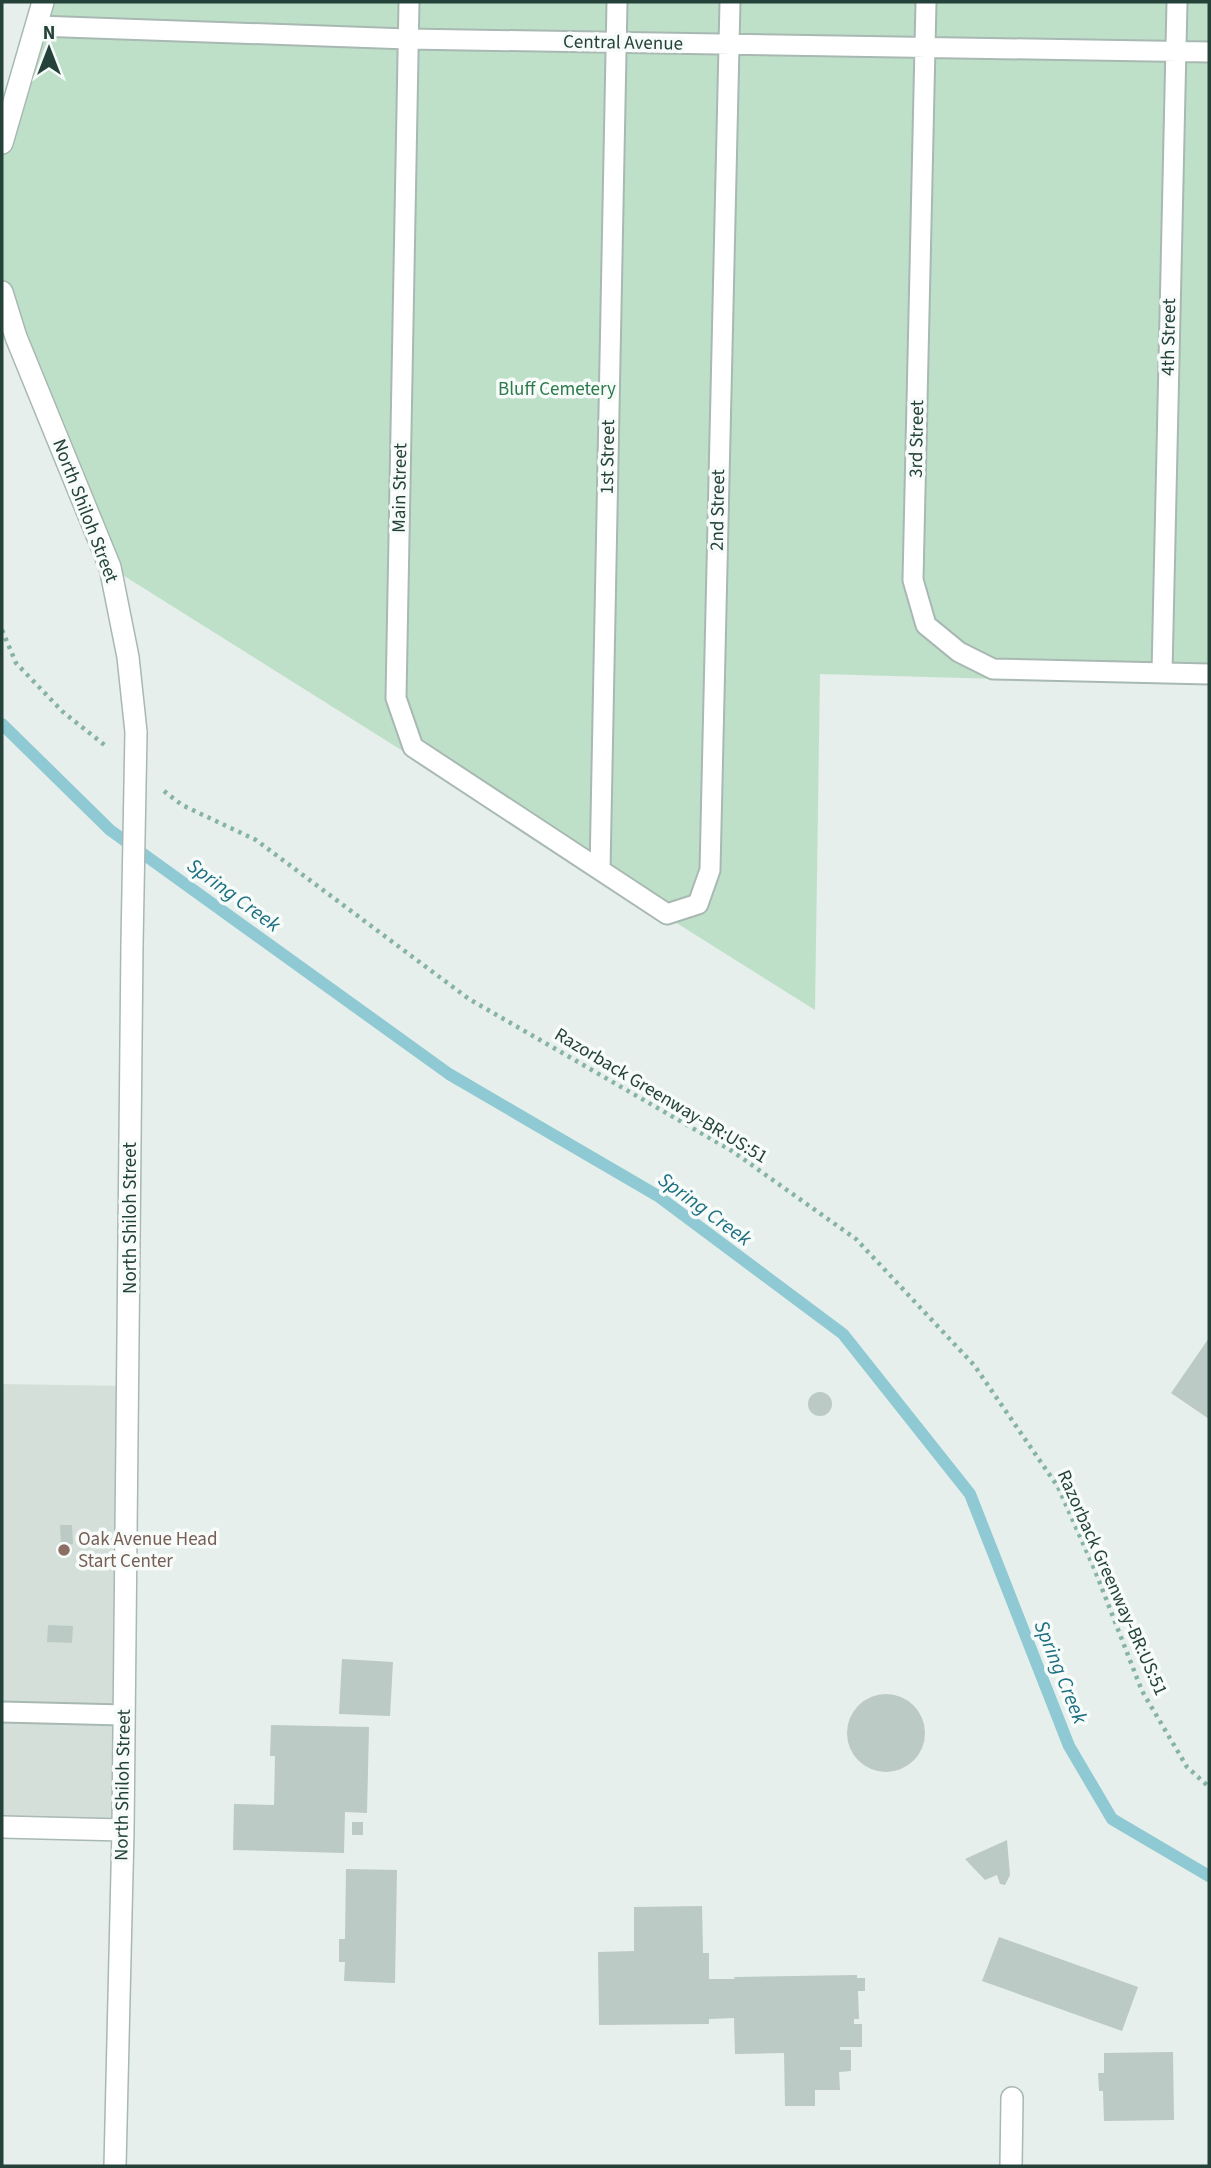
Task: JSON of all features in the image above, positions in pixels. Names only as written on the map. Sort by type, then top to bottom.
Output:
[{"type":"street","points":[[2,143],[43,2]]},
{"type":"street","name":"North Shiloh Street","points":[[2,292],[16,337],[110,566],[128,657],[136,732],[123,1830],[115,2166]]},
{"type":"street","points":[[2,1827],[123,1830]]},
{"type":"street","points":[[1011,2166],[1012,2098]]},
{"type":"lane","name":"Main Street","points":[[409,2],[396,698],[413,747],[600,870]]},
{"type":"lane","name":"1st Street","points":[[600,870],[617,2]]},
{"type":"lane","name":"2nd Street","points":[[600,870],[667,914],[698,904],[710,870],[730,2]]},
{"type":"lane","name":"3rd Street","points":[[926,2],[914,580],[926,625],[959,652],[993,669],[1209,674]]},
{"type":"lane","name":"4th Street","points":[[1161,673],[1177,2]]},
{"type":"lane","name":"Central Avenue","points":[[37,26],[408,40],[1209,52]]},
{"type":"lane","points":[[2,1712],[124,1715]]},
{"type":"path","points":[[2,630],[16,663],[63,712],[117,754]]},
{"type":"path","name":"Razorback Greenway-BR:US:51","points":[[160,788],[182,805],[256,840],[469,999],[732,1151],[856,1239],[974,1365],[1058,1487],[1094,1568],[1142,1691],[1187,1767],[1209,1787]]},
{"type":"shaded area","name":"Oak Avenue Head Start Center","points":[[2,1384],[128,1386],[123,1830],[2,1827]]},
{"type":"green space","name":"Bluff Cemetery","points":[[43,2],[1209,2],[1209,685],[820,674],[815,1010],[110,567],[2,292],[2,143]]},
{"type":"building","points":[[1209,1338],[1209,1419],[1171,1393]]},
{"type":"building","points":[[820,1392],[831,1399],[832,1404],[825,1415],[820,1416],[809,1409],[808,1404],[815,1393]]},
{"type":"building","points":[[60,1525],[72,1525],[73,1544],[61,1545]]},
{"type":"building","points":[[48,1625],[73,1626],[72,1643],[47,1642]]},
{"type":"building","points":[[342,1659],[393,1662],[390,1716],[339,1714]]},
{"type":"building","points":[[886,1694],[901,1697],[913,1706],[922,1718],[925,1733],[922,1748],[913,1760],[901,1769],[886,1772],[871,1769],[859,1760],[850,1748],[847,1733],[850,1718],[859,1706],[871,1697]]},
{"type":"building","points":[[271,1725],[369,1727],[367,1813],[345,1812],[344,1853],[233,1850],[234,1804],[274,1805],[275,1756],[270,1756]]},
{"type":"building","points":[[352,1822],[363,1822],[363,1835],[352,1835]]},
{"type":"building","points":[[1007,1840],[1010,1875],[1005,1885],[1000,1884],[997,1875],[985,1880],[965,1859]]},
{"type":"building","points":[[346,1869],[397,1870],[395,1983],[344,1981],[345,1962],[339,1962],[339,1939],[345,1939]]},
{"type":"building","points":[[702,1906],[703,1953],[709,1953],[709,1979],[857,1975],[857,1978],[865,1978],[865,1991],[858,1991],[859,2019],[854,2019],[854,2024],[862,2024],[862,2047],[840,2047],[840,2050],[851,2050],[851,2071],[839,2072],[840,2090],[815,2090],[815,2106],[785,2106],[784,2053],[735,2054],[734,2018],[709,2019],[709,2024],[599,2025],[598,1952],[634,1951],[634,1907]]},
{"type":"building","points":[[999,1937],[1138,1987],[1122,2031],[982,1981]]},
{"type":"building","points":[[1173,2052],[1174,2120],[1104,2121],[1103,2091],[1099,2091],[1098,2073],[1104,2073],[1104,2053]]},
{"type":"waterway","name":"Spring Creek","points":[[2,724],[110,830],[449,1074],[658,1196],[843,1334],[970,1494],[1069,1746],[1112,1819],[1209,1876]]},
{"type":"place","name":"Oak Avenue Head Start Center","points":[[64,1550]]}]
